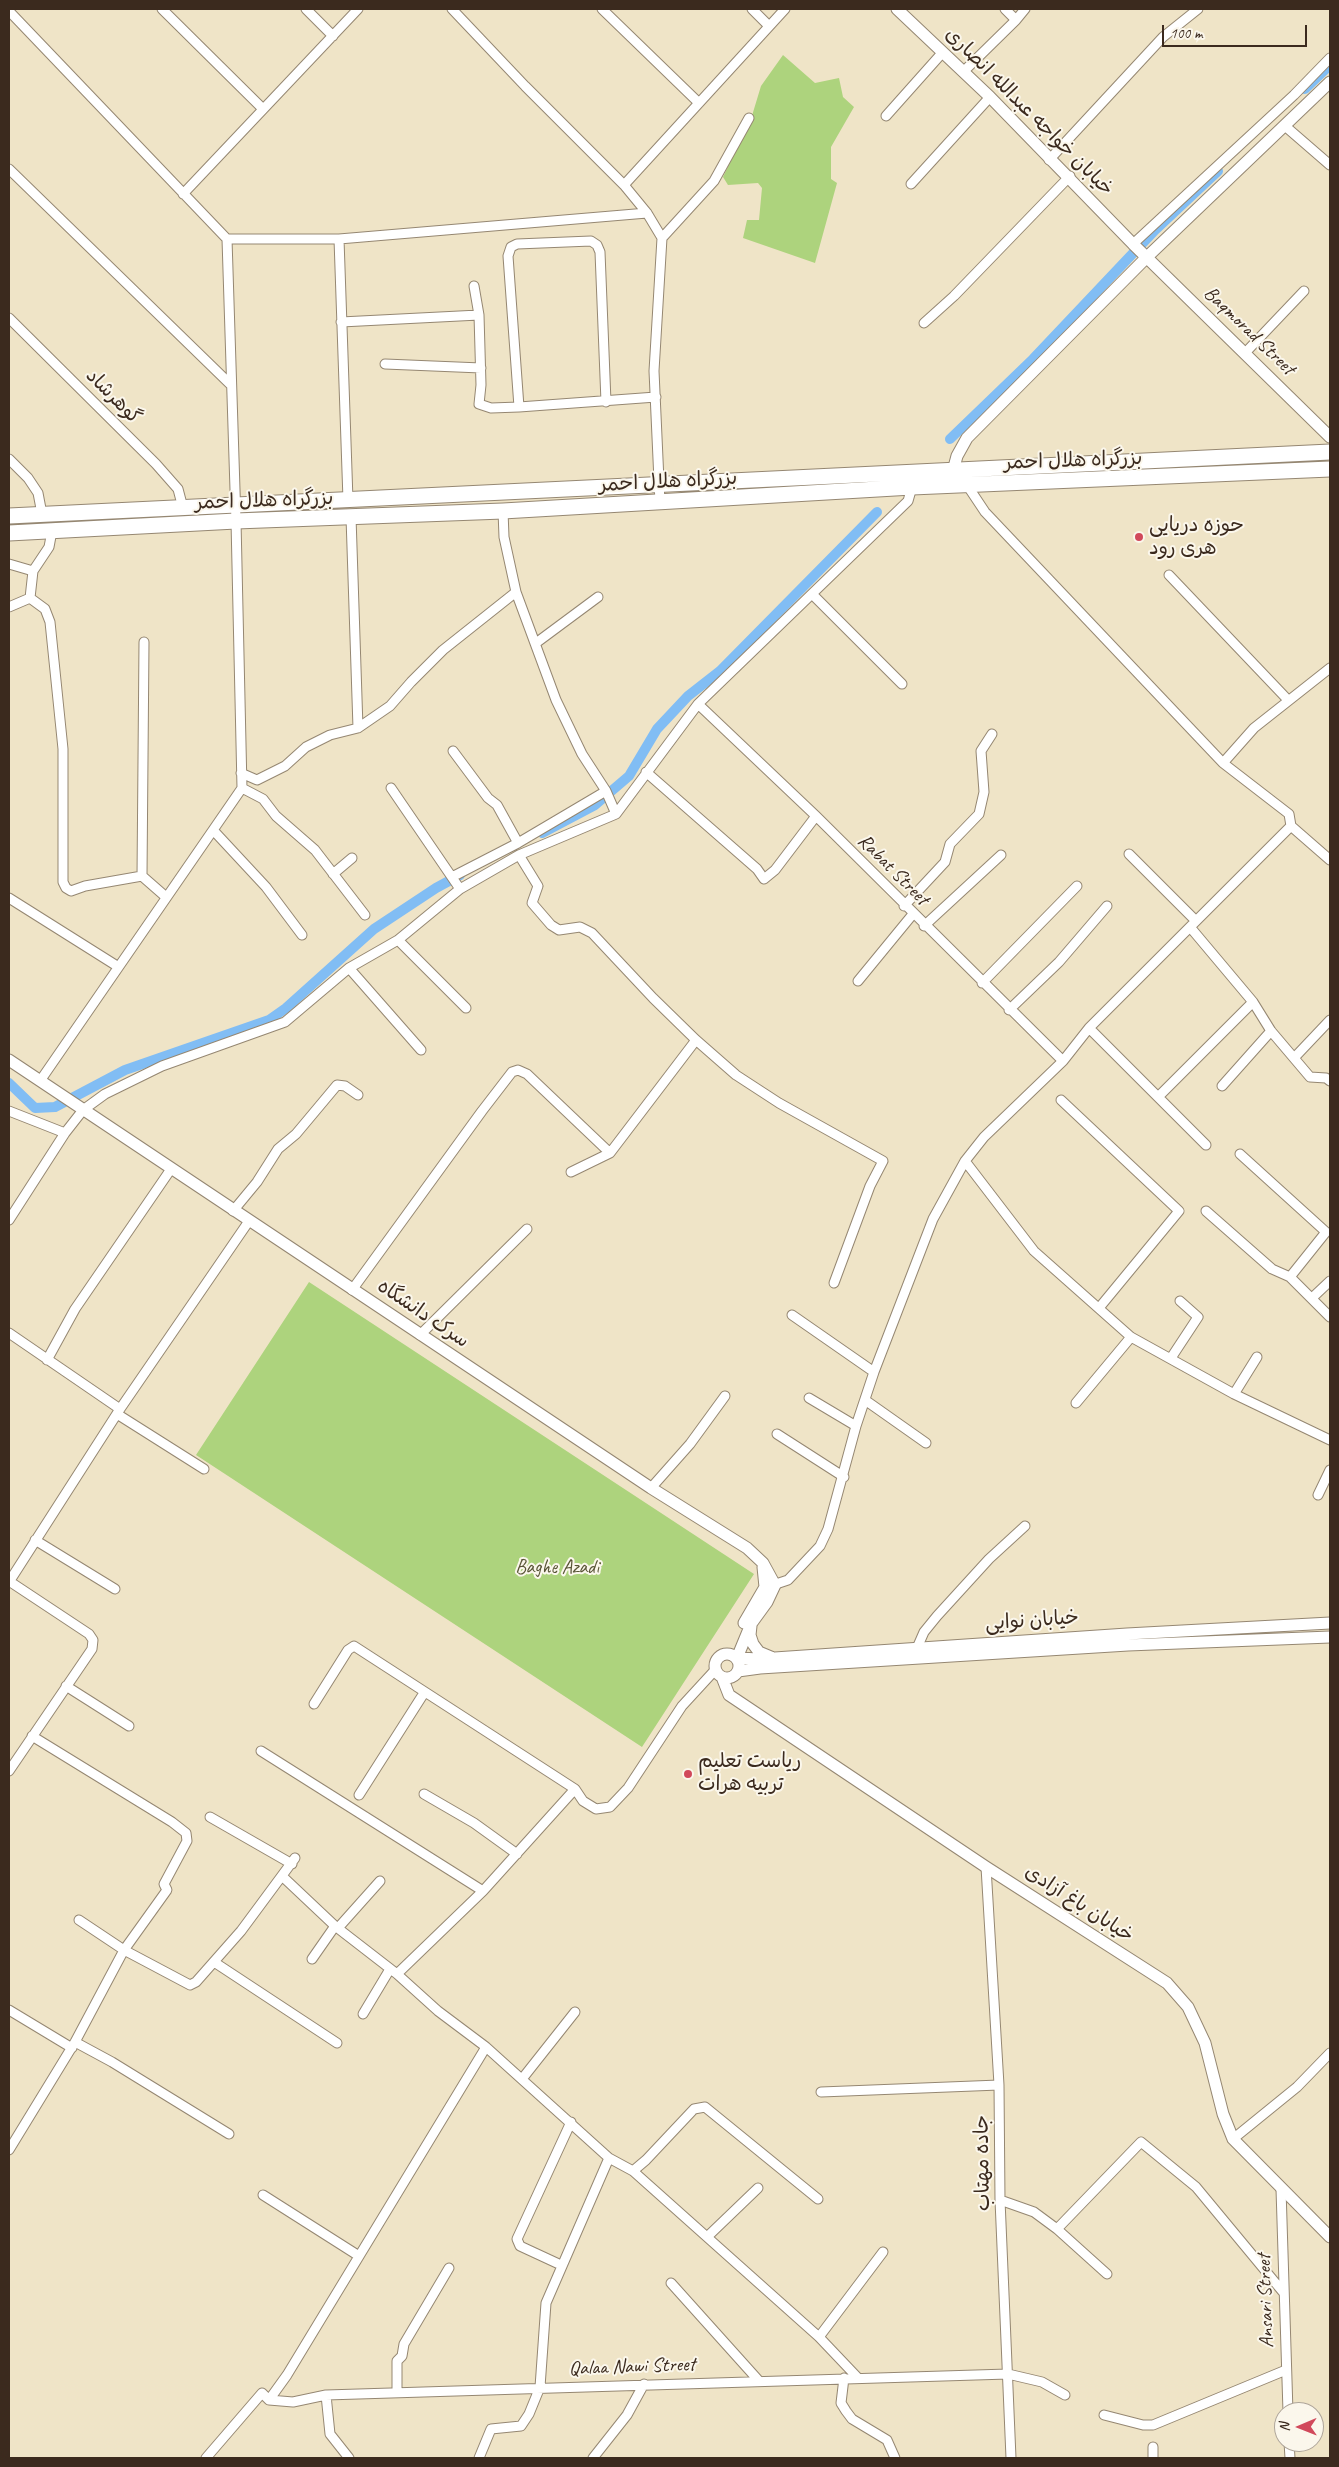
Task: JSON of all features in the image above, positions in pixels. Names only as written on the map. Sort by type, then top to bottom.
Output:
[{"type":"highway","name":"بزرگراه هلال احمر","points":[[9,516],[660,486],[1330,452]]},
{"type":"highway","name":"بزرگراه هلال احمر","points":[[9,533],[236,521],[660,503],[912,486],[1330,469]]},
{"type":"street","points":[[162,9],[262,108]]},
{"type":"street","points":[[306,9],[333,36]]},
{"type":"street","points":[[184,194],[262,108],[358,9]]},
{"type":"street","points":[[452,9],[624,186],[647,213],[662,238],[654,371],[660,503]]},
{"type":"street","points":[[602,9],[699,103]]},
{"type":"street","points":[[752,9],[769,26]]},
{"type":"street","points":[[624,186],[785,9]]},
{"type":"street","name":"خیابان خواجه عبدالله انصاری","points":[[897,9],[990,97],[1049,160],[1070,176],[1141,251]]},
{"type":"street","points":[[1005,9],[1016,20]]},
{"type":"street","points":[[963,72],[1025,9]]},
{"type":"street","points":[[1049,160],[1163,37],[1198,9]]},
{"type":"street","points":[[9,10],[228,239],[242,788],[117,966],[40,1081]]},
{"type":"street","points":[[886,116],[943,52]]},
{"type":"street","points":[[953,471],[957,456],[967,438],[1141,251],[1330,58]]},
{"type":"street","points":[[1141,251],[1285,126],[1330,82]]},
{"type":"street","points":[[911,184],[990,97]]},
{"type":"street","points":[[662,238],[714,180],[749,118]]},
{"type":"street","points":[[1285,126],[1330,165]]},
{"type":"street","points":[[9,169],[231,384]]},
{"type":"street","points":[[924,323],[954,296],[1070,176]]},
{"type":"street","points":[[228,239],[338,239],[647,213]]},
{"type":"street","points":[[338,239],[348,500]]},
{"type":"street","points":[[519,407],[508,256],[511,247],[517,244],[591,241],[597,245],[600,252],[606,402]]},
{"type":"street","name":"Baqmorad Street","points":[[1141,251],[1330,437]]},
{"type":"street","points":[[474,286],[479,315],[481,385],[479,404],[491,408],[656,398]]},
{"type":"street","points":[[1245,354],[1304,291]]},
{"type":"street","points":[[341,322],[479,315]]},
{"type":"street","name":"گوهرشاد","points":[[9,318],[156,464],[178,489],[183,508]]},
{"type":"street","points":[[385,364],[480,368]]},
{"type":"street","points":[[9,459],[28,478],[38,493],[42,514]]},
{"type":"street","points":[[966,485],[985,512],[1223,764],[1288,814],[1292,826],[1330,860]]},
{"type":"street","points":[[9,1220],[65,1133],[78,1107],[142,1074],[286,1022],[349,968],[398,940],[460,889],[519,855],[616,814],[698,704],[813,595],[908,501],[912,486]]},
{"type":"street","points":[[502,511],[504,537],[516,592],[556,700],[582,754],[606,791],[616,814]]},
{"type":"street","points":[[352,517],[358,728]]},
{"type":"street","points":[[30,598],[33,571],[49,547],[52,531]]},
{"type":"street","points":[[9,564],[33,571]]},
{"type":"street","points":[[1169,575],[1288,700]]},
{"type":"street","points":[[241,773],[257,780],[285,766],[306,747],[330,734],[358,728],[390,706],[443,650],[516,592]]},
{"type":"street","points":[[813,595],[902,684]]},
{"type":"street","points":[[536,643],[598,597]]},
{"type":"street","points":[[9,607],[30,598]]},
{"type":"street","points":[[30,598],[45,609],[50,622],[63,749],[63,882],[66,888],[71,891],[85,886],[142,876]]},
{"type":"street","points":[[144,642],[142,876],[166,897]]},
{"type":"street","points":[[1223,764],[1254,728],[1330,668]]},
{"type":"street","name":"Rabat Street","points":[[698,704],[816,816],[924,926],[1063,1061]]},
{"type":"street","points":[[904,906],[945,862],[950,844],[979,814],[984,792],[981,751],[992,734]]},
{"type":"street","points":[[453,751],[488,798],[497,805],[518,843]]},
{"type":"street","points":[[646,772],[757,870],[764,879],[775,870],[816,816]]},
{"type":"street","points":[[242,788],[263,799],[276,816],[315,850],[366,914]]},
{"type":"street","points":[[390,788],[460,889]]},
{"type":"street","points":[[452,877],[518,843],[606,791]]},
{"type":"street","points":[[733,1656],[720,1656],[715,1664],[719,1673],[731,1677],[738,1671],[740,1667],[733,1656],[741,1628],[770,1586],[788,1580],[820,1546],[828,1529],[844,1477],[856,1426],[874,1372],[933,1219],[965,1161],[984,1137],[1063,1061],[1088,1028],[1292,826]]},
{"type":"street","points":[[213,830],[266,887],[302,935]]},
{"type":"street","points":[[1129,854],[1193,924],[1253,1002],[1271,1031],[1310,1077],[1326,1078],[1330,1081]]},
{"type":"street","points":[[519,855],[538,886],[532,903],[551,926],[559,930],[580,927],[592,933],[696,1040],[736,1075],[779,1103],[883,1161],[870,1186],[834,1284]]},
{"type":"street","points":[[924,926],[1001,855]]},
{"type":"street","points":[[333,874],[352,858]]},
{"type":"street","points":[[982,983],[1078,886]]},
{"type":"street","points":[[9,898],[117,966]]},
{"type":"street","points":[[1009,1010],[1058,962],[1107,906]]},
{"type":"street","points":[[858,980],[913,914]]},
{"type":"street","points":[[398,940],[466,1008]]},
{"type":"street","points":[[349,968],[421,1050]]},
{"type":"street","points":[[1158,1097],[1253,1002]]},
{"type":"street","points":[[1294,1058],[1330,1020]]},
{"type":"street","points":[[1088,1028],[1206,1145]]},
{"type":"street","points":[[1222,1086],[1271,1031]]},
{"type":"street","points":[[570,1172],[610,1153],[696,1040]]},
{"type":"street","name":"سرک دانشگاه","points":[[9,1060],[651,1488],[747,1548],[763,1563],[770,1586]]},
{"type":"street","points":[[352,1290],[512,1072],[518,1070],[527,1074],[610,1153]]},
{"type":"street","points":[[233,1211],[256,1182],[278,1149],[296,1134],[337,1085],[346,1086],[358,1095]]},
{"type":"street","points":[[1061,1100],[1179,1211],[1099,1308]]},
{"type":"street","points":[[9,1111],[65,1133]]},
{"type":"street","points":[[1240,1154],[1326,1232],[1290,1277]]},
{"type":"street","points":[[965,1161],[1034,1251],[1131,1337],[1234,1394],[1330,1440]]},
{"type":"street","points":[[47,1360],[75,1309],[171,1169]]},
{"type":"street","points":[[1206,1211],[1272,1269],[1290,1277],[1330,1317]]},
{"type":"street","points":[[9,1771],[92,1650],[93,1640],[88,1634],[9,1581],[34,1540],[248,1221]]},
{"type":"street","points":[[420,1335],[526,1229]]},
{"type":"street","points":[[1312,1298],[1330,1281]]},
{"type":"street","points":[[1172,1358],[1198,1317],[1180,1301]]},
{"type":"street","points":[[792,1315],[874,1372]]},
{"type":"street","points":[[9,1334],[119,1412],[204,1469]]},
{"type":"street","points":[[1076,1403],[1131,1337]]},
{"type":"street","points":[[1234,1394],[1257,1357]]},
{"type":"street","points":[[651,1488],[690,1444],[725,1396]]},
{"type":"street","points":[[809,1398],[856,1426]]},
{"type":"street","points":[[865,1400],[926,1443]]},
{"type":"street","points":[[777,1434],[844,1477]]},
{"type":"street","points":[[1318,1496],[1330,1470]]},
{"type":"street","points":[[917,1648],[924,1632],[937,1616],[990,1559],[1026,1526]]},
{"type":"street","points":[[34,1540],[115,1589]]},
{"type":"street","points":[[733,1656],[751,1624],[767,1602],[770,1586]]},
{"type":"street","name":"خیابان نوایی","points":[[733,1656],[773,1658],[1330,1623]]},
{"type":"street","points":[[751,1624],[750,1635],[753,1644],[759,1652],[773,1658]]},
{"type":"street","name":"خیابان نوایی","points":[[738,1671],[760,1668],[1128,1645],[1330,1636]]},
{"type":"street","points":[[314,1704],[348,1650],[354,1646],[424,1693],[453,1708],[575,1789],[583,1801],[596,1809],[610,1807],[628,1788],[682,1706],[719,1673]]},
{"type":"street","name":"خیابان باغ آزادی","points":[[719,1673],[729,1695],[986,1867],[1167,1983],[1188,2007],[1205,2043],[1223,2114],[1233,2139],[1330,2237]]},
{"type":"street","points":[[66,1686],[129,1726]]},
{"type":"street","points":[[359,1795],[424,1693]]},
{"type":"street","points":[[9,2150],[12,2141],[74,2045],[124,1950],[166,1890],[164,1884],[187,1841],[186,1833],[172,1822],[32,1736]]},
{"type":"street","points":[[261,1751],[483,1891]]},
{"type":"street","points":[[363,2014],[394,1972],[483,1891],[575,1789]]},
{"type":"street","points":[[424,1794],[474,1823],[516,1854]]},
{"type":"street","points":[[79,1920],[124,1950],[190,1985],[196,1982],[241,1931],[293,1861],[210,1817]]},
{"type":"street","name":"جاده مهتاب","points":[[986,1867],[1000,2085],[1000,2200],[1011,2458]]},
{"type":"street","points":[[282,1876],[337,1927],[394,1972],[438,2011],[486,2047],[610,2158],[633,2171],[819,2337],[858,2378]]},
{"type":"street","points":[[312,1959],[337,1927],[380,1880]]},
{"type":"street","points":[[214,1962],[338,2043]]},
{"type":"street","points":[[9,2010],[74,2045],[112,2062],[230,2134]]},
{"type":"street","points":[[522,2080],[575,2012]]},
{"type":"street","points":[[206,2458],[262,2393],[269,2400],[486,2047]]},
{"type":"street","points":[[1233,2139],[1297,2087],[1330,2053]]},
{"type":"street","points":[[821,2092],[1000,2085]]},
{"type":"street","points":[[633,2171],[646,2160],[694,2109],[704,2107],[818,2199]]},
{"type":"street","points":[[561,2265],[520,2246],[517,2243],[517,2239],[571,2122]]},
{"type":"street","points":[[1057,2229],[1140,2142],[1196,2187],[1283,2292]]},
{"type":"street","points":[[479,2458],[491,2429],[521,2426],[529,2414],[540,2388],[546,2303],[561,2265],[610,2158]]},
{"type":"street","points":[[707,2237],[758,2188]]},
{"type":"street","name":"Ansari Street","points":[[1281,2189],[1288,2402]]},
{"type":"street","points":[[263,2195],[359,2256]]},
{"type":"street","points":[[1000,2200],[1034,2212],[1057,2229],[1107,2274]]},
{"type":"street","points":[[819,2337],[883,2252]]},
{"type":"street","points":[[397,2392],[396,2361],[402,2356],[404,2344],[449,2268]]},
{"type":"street","points":[[671,2283],[759,2381]]},
{"type":"street","points":[[1104,2415],[1143,2426],[1152,2425],[1286,2370]]},
{"type":"street","name":"Qalaa Nawi Street","points":[[269,2400],[294,2402],[326,2395],[397,2392],[1008,2374],[1042,2382],[1065,2395]]},
{"type":"street","points":[[844,2378],[841,2403],[846,2411],[852,2419],[887,2440],[895,2458]]},
{"type":"street","points":[[593,2458],[627,2415],[644,2384]]},
{"type":"street","points":[[326,2395],[330,2434],[349,2458]]},
{"type":"street","points":[[1153,2447],[1154,2458]]},
{"type":"green space","points":[[783,55],[815,83],[839,78],[843,97],[854,107],[831,147],[831,179],[837,183],[815,263],[743,238],[747,220],[759,220],[762,188],[758,183],[728,185],[723,177],[751,119],[761,86]]},
{"type":"green space","name":"Baghe Azadi","points":[[309,1282],[754,1574],[642,1747],[196,1455]]},
{"type":"waterway","points":[[1305,89],[1330,65]]},
{"type":"waterway","points":[[950,439],[1033,359],[1155,230],[1218,171]]},
{"type":"waterway","points":[[542,833],[595,805],[629,776],[657,729],[688,696],[720,671],[877,512]]},
{"type":"waterway","points":[[9,1083],[35,1108],[55,1107],[125,1070],[269,1020],[286,1008],[374,929],[436,888],[460,875]]},
{"type":"place","name":"حوزه دریایی هری رود","points":[[1139,537]]},
{"type":"place","name":"ریاست تعلیم تربیه هرات","points":[[688,1774]]}]
